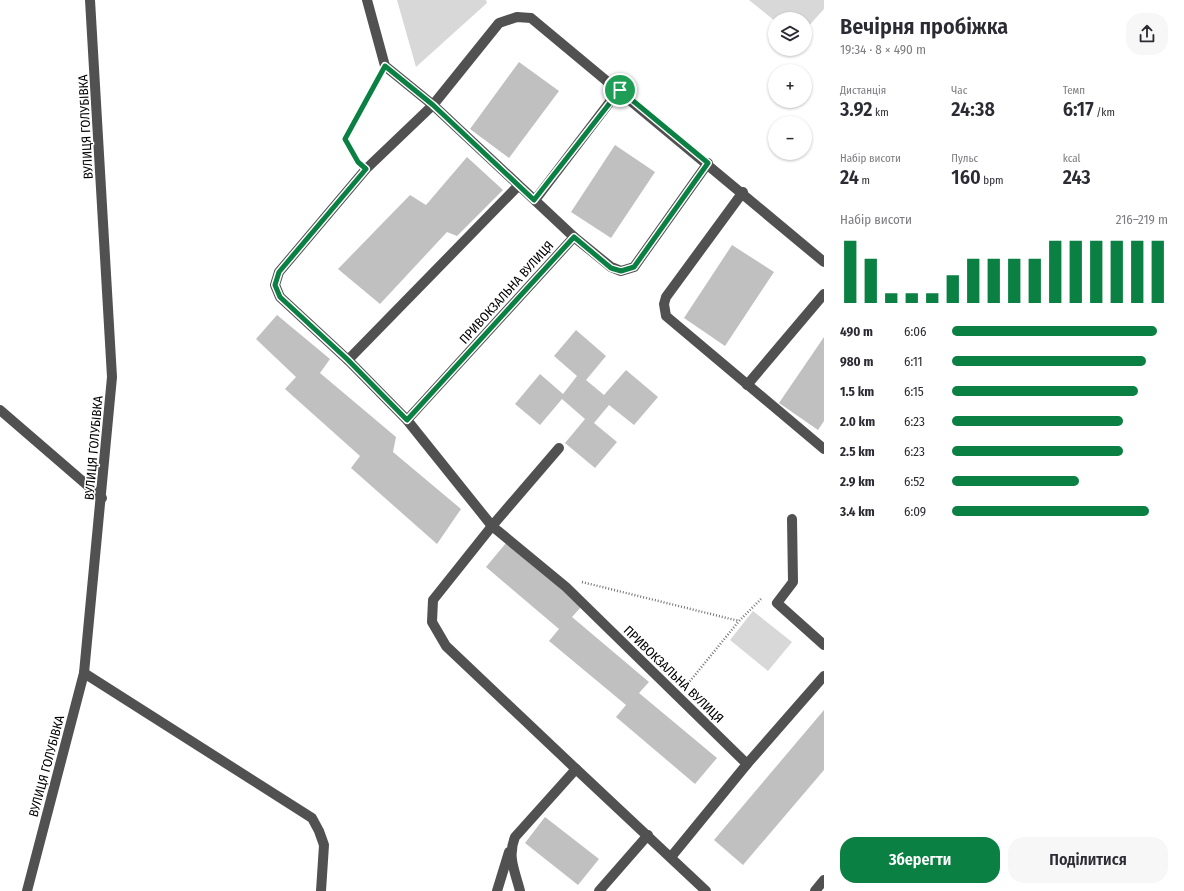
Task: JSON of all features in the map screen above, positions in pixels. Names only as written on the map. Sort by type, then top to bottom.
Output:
[{"type":"street","name":"ВУЛИЦЯ ГОЛУБІВКА","points":[[27,891],[84,673],[102,498],[112,377],[90,0]]},
{"type":"street","points":[[367,0],[385,66],[433,105],[518,186],[574,237],[611,268],[621,271],[634,267],[708,163]]},
{"type":"street","name":"ПРИВОКЗАЛЬНА ВУЛИЦЯ","points":[[747,764],[566,587],[492,526],[407,420],[348,360],[280,297],[275,285],[279,272],[366,169],[433,105],[500,23],[517,17],[531,18],[743,192],[824,262]]},
{"type":"street","points":[[534,200],[620,90]]},
{"type":"street","points":[[348,360],[518,186]]},
{"type":"street","points":[[743,192],[666,297],[664,304],[666,316],[824,449]]},
{"type":"street","name":"ПРИВОКЗАЛЬНА ВУЛИЦЯ","points":[[407,420],[574,237]]},
{"type":"street","points":[[748,385],[824,294]]},
{"type":"street","points":[[0,410],[102,498]]},
{"type":"street","points":[[559,448],[492,526],[433,600],[432,622],[446,646],[706,891]]},
{"type":"street","points":[[792,518],[793,582],[777,603],[824,645]]},
{"type":"street","points":[[84,673],[312,818],[324,845],[321,891]]},
{"type":"street","points":[[671,857],[747,764],[824,676]]},
{"type":"street","points":[[497,891],[510,848],[515,837],[576,769]]},
{"type":"street","points":[[599,891],[648,835]]},
{"type":"street","points":[[510,848],[520,891]]},
{"type":"street","points":[[815,891],[824,880]]},
{"type":"path","points":[[366,169],[358,162],[345,139],[385,66]]},
{"type":"path","points":[[581,581],[739,621]]},
{"type":"path","points":[[678,696],[739,621],[761,598]]},
{"type":"shaded area","points":[[397,0],[486,0],[487,3],[416,67]]},
{"type":"shaded area","points":[[749,0],[824,0],[824,9],[812,22],[812,12],[768,12],[768,15]]},
{"type":"shaded area","points":[[753,611],[792,642],[768,671],[730,640]]},
{"type":"building","points":[[519,62],[559,91],[509,158],[470,129]]},
{"type":"building","points":[[615,145],[655,172],[611,238],[571,212]]},
{"type":"building","points":[[467,157],[503,190],[457,236],[447,232],[380,304],[338,269],[410,195],[426,205]]},
{"type":"building","points":[[732,245],[774,272],[725,346],[684,318]]},
{"type":"building","points":[[277,315],[330,359],[320,373],[396,437],[393,452],[461,509],[437,544],[351,468],[360,456],[285,389],[296,377],[256,339]]},
{"type":"building","points":[[576,330],[606,356],[586,380],[604,395],[626,370],[658,397],[634,425],[609,405],[594,423],[617,442],[595,468],[565,443],[585,419],[562,399],[540,425],[515,404],[540,374],[563,394],[577,376],[554,356]]},
{"type":"building","points":[[824,337],[824,421],[818,430],[779,403]]},
{"type":"building","points":[[506,543],[582,606],[572,617],[649,682],[639,693],[717,758],[695,784],[616,717],[626,705],[549,641],[559,629],[486,567]]},
{"type":"building","points":[[824,710],[824,770],[743,865],[714,840]]},
{"type":"building","points":[[545,817],[599,859],[578,885],[525,843]]},
{"type":"route","points":[[385,66],[433,105],[534,200],[620,90],[708,163],[634,267],[621,271],[611,268],[574,237],[407,420],[348,360],[280,297],[275,285],[279,272],[366,169],[358,162],[345,139],[385,66]]}]
